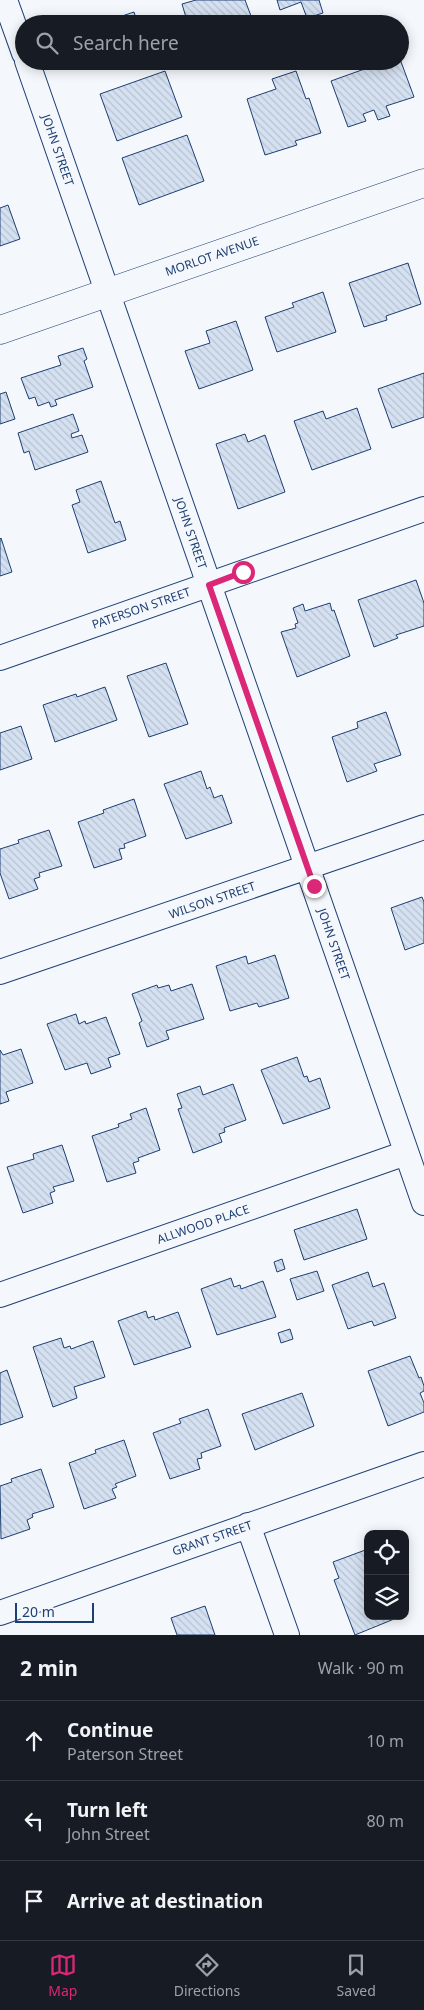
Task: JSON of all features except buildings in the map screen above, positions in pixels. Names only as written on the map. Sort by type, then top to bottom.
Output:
[{"type":"street","points":[[5,0],[15,28]]},
{"type":"street","name":"JOHN STREET","points":[[29,70],[424,1203]]},
{"type":"street","name":"MORLOT AVENUE","points":[[0,330],[424,183]]},
{"type":"street","name":"PATERSON STREET","points":[[0,658],[424,509]]},
{"type":"street","name":"WILSON STREET","points":[[0,972],[424,827]]},
{"type":"street","name":"ALLWOOD PLACE","points":[[0,1295],[406,1153]]},
{"type":"street","name":"GRANT STREET","points":[[0,1613],[424,1464]]},
{"type":"street","points":[[248,1525],[287,1635]]},
{"type":"route","points":[[243,572],[209,585],[314,886]]}]
